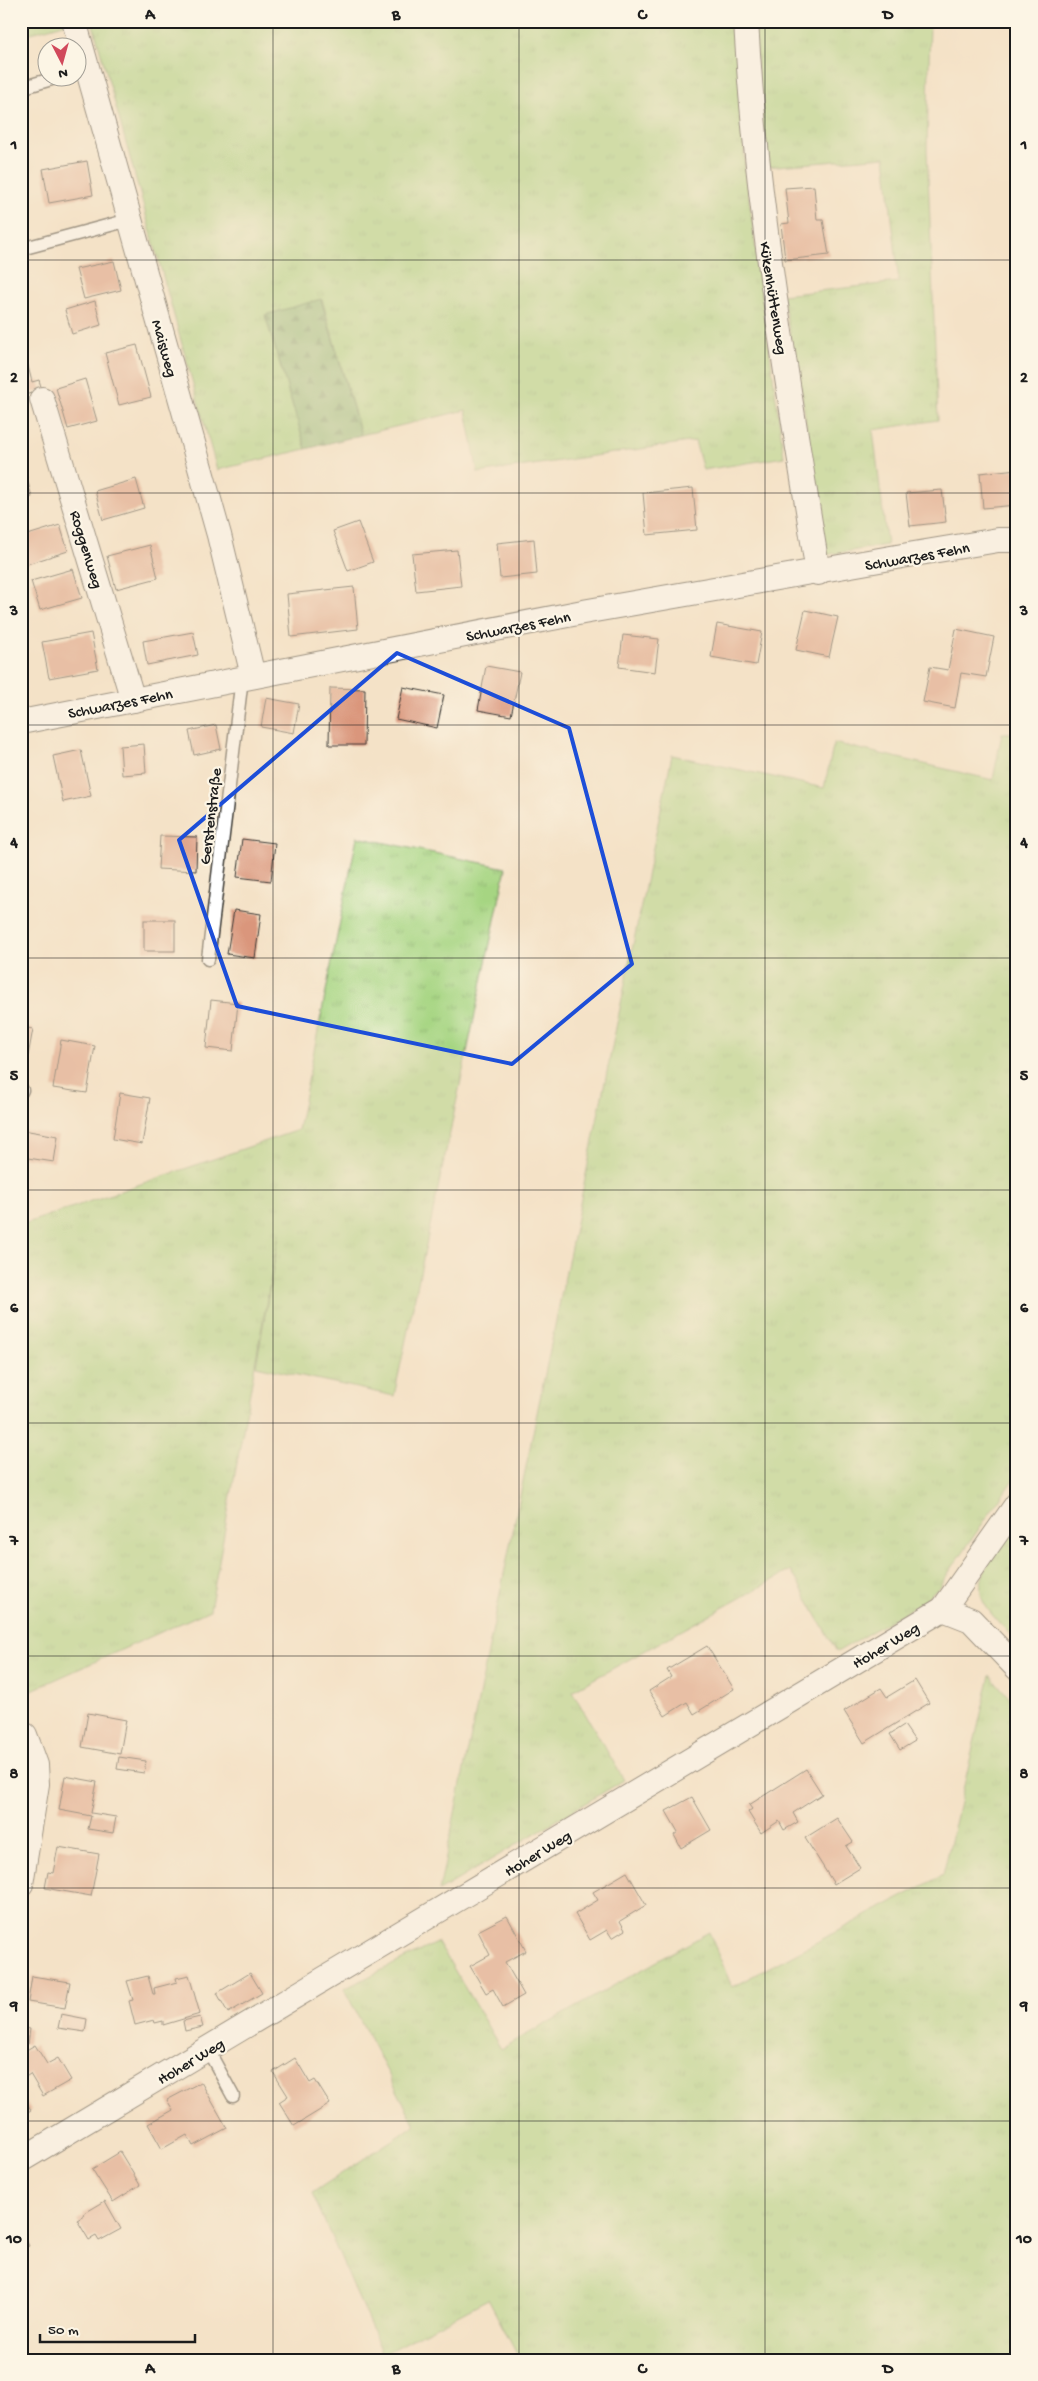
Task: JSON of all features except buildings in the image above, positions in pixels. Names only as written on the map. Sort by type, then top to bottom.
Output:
[{"type":"street","name":"Maisweg","points":[[74,21],[77,38]]},
{"type":"street","name":"Kükenhüttenweg","points":[[746,21],[751,111],[769,267],[818,573]]},
{"type":"street","name":"Maisweg","points":[[88,88],[129,220],[219,535],[247,677]]},
{"type":"street","name":"Roggenweg","points":[[42,399],[133,700]]},
{"type":"street","name":"Schwarzes Fehn","points":[[21,722],[583,612],[818,573],[998,540],[1017,540]]},
{"type":"street","name":"Hoher Weg","points":[[21,2160],[208,2050],[943,1609],[1017,1504]]},
{"type":"street","points":[[943,1609],[971,1620],[1017,1668]]},
{"type":"street","points":[[21,1884],[37,1784],[36,1765],[25,1735]]},
{"type":"lane","points":[[21,88],[38,83]]},
{"type":"lane","points":[[21,249],[129,220]]},
{"type":"lane","name":"Gerstenstraße","points":[[208,959],[247,677]]},
{"type":"lane","points":[[208,2050],[233,2096]]},
{"type":"highlighted area","points":[[397,653],[569,728],[632,964],[512,1064],[237,1006],[179,840]]},
{"type":"green space","points":[[21,21],[66,21],[67,23],[21,36]]},
{"type":"green space","points":[[92,21],[737,21],[745,169],[784,457],[703,470],[695,441],[478,473],[466,410],[361,435],[322,300],[265,315],[306,449],[217,470]]},
{"type":"green space","points":[[754,21],[930,21],[927,149],[938,420],[873,430],[887,545],[825,555],[801,389],[782,295],[899,282],[885,157],[765,167]]},
{"type":"green space","points":[[321,299],[361,435],[306,449],[265,315]]},
{"type":"green space","points":[[1002,733],[1017,733],[1017,1474],[938,1588],[917,1605],[837,1652],[791,1570],[572,1691],[624,1780],[439,1891],[672,755],[824,788],[834,743],[993,780]]},
{"type":"green space","points":[[357,837],[506,868],[394,1396],[256,1366],[279,1234],[210,1610],[21,1695],[21,1225],[298,1130]]},
{"type":"green space","points":[[1017,1525],[1017,1642],[987,1608],[981,1593],[981,1583],[984,1572],[996,1551]]},
{"type":"green space","points":[[990,1675],[1017,1707],[1017,2360],[520,2360],[488,2299],[383,2354],[312,2193],[415,2125],[344,1989],[438,1942],[501,2049],[709,1932],[732,1987],[943,1875]]}]
